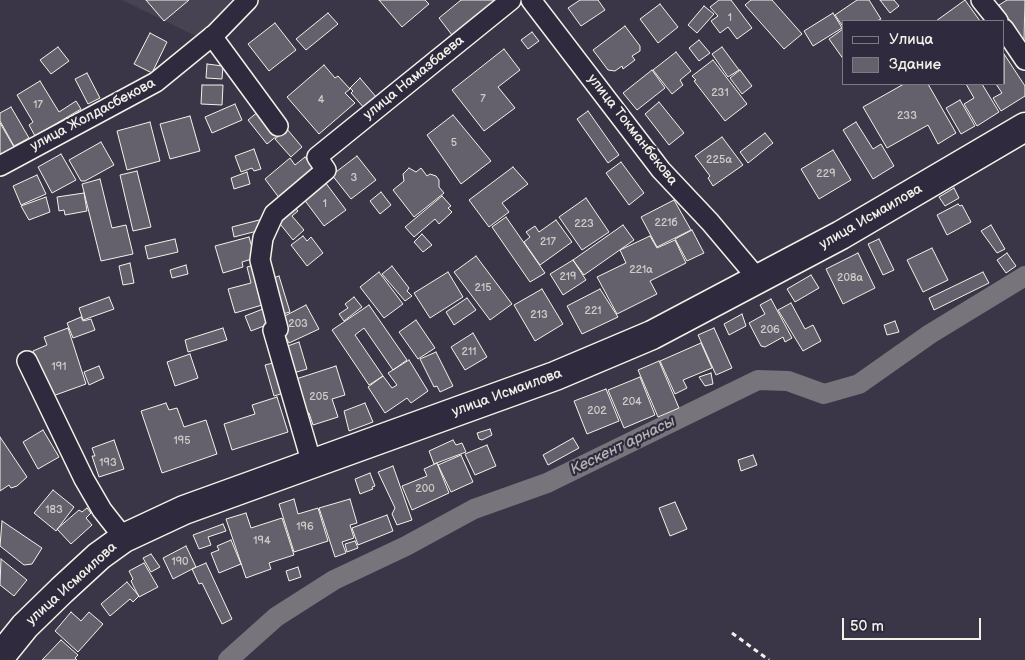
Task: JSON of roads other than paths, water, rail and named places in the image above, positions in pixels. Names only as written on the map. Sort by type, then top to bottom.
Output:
[{"type":"main road","name":"улица Исмаилова","points":[[0,657],[26,626],[62,590],[99,556],[124,538],[184,510],[555,376],[652,335],[841,236],[1025,127]]},
{"type":"street","name":"улица Жолдасбекова","points":[[0,166],[156,82],[212,36],[248,0]]},
{"type":"street","name":"улица Намазбаева","points":[[312,464],[273,330],[278,329],[260,260],[263,238],[274,214],[326,170],[317,157],[511,0]]},
{"type":"street","name":"улица Токманбекова","points":[[531,0],[661,170],[710,222],[758,279]]},
{"type":"street","points":[[981,0],[997,20]]},
{"type":"street","points":[[1005,30],[1025,60]]},
{"type":"street","points":[[212,36],[278,126]]},
{"type":"street","points":[[27,361],[84,478],[102,510],[124,538]]},
{"type":"waterway","name":"Кескент арнасы","points":[[228,660],[276,617],[334,580],[406,546],[474,509],[547,483],[758,380],[788,381],[824,394],[859,384],[930,334],[1025,276]]}]
